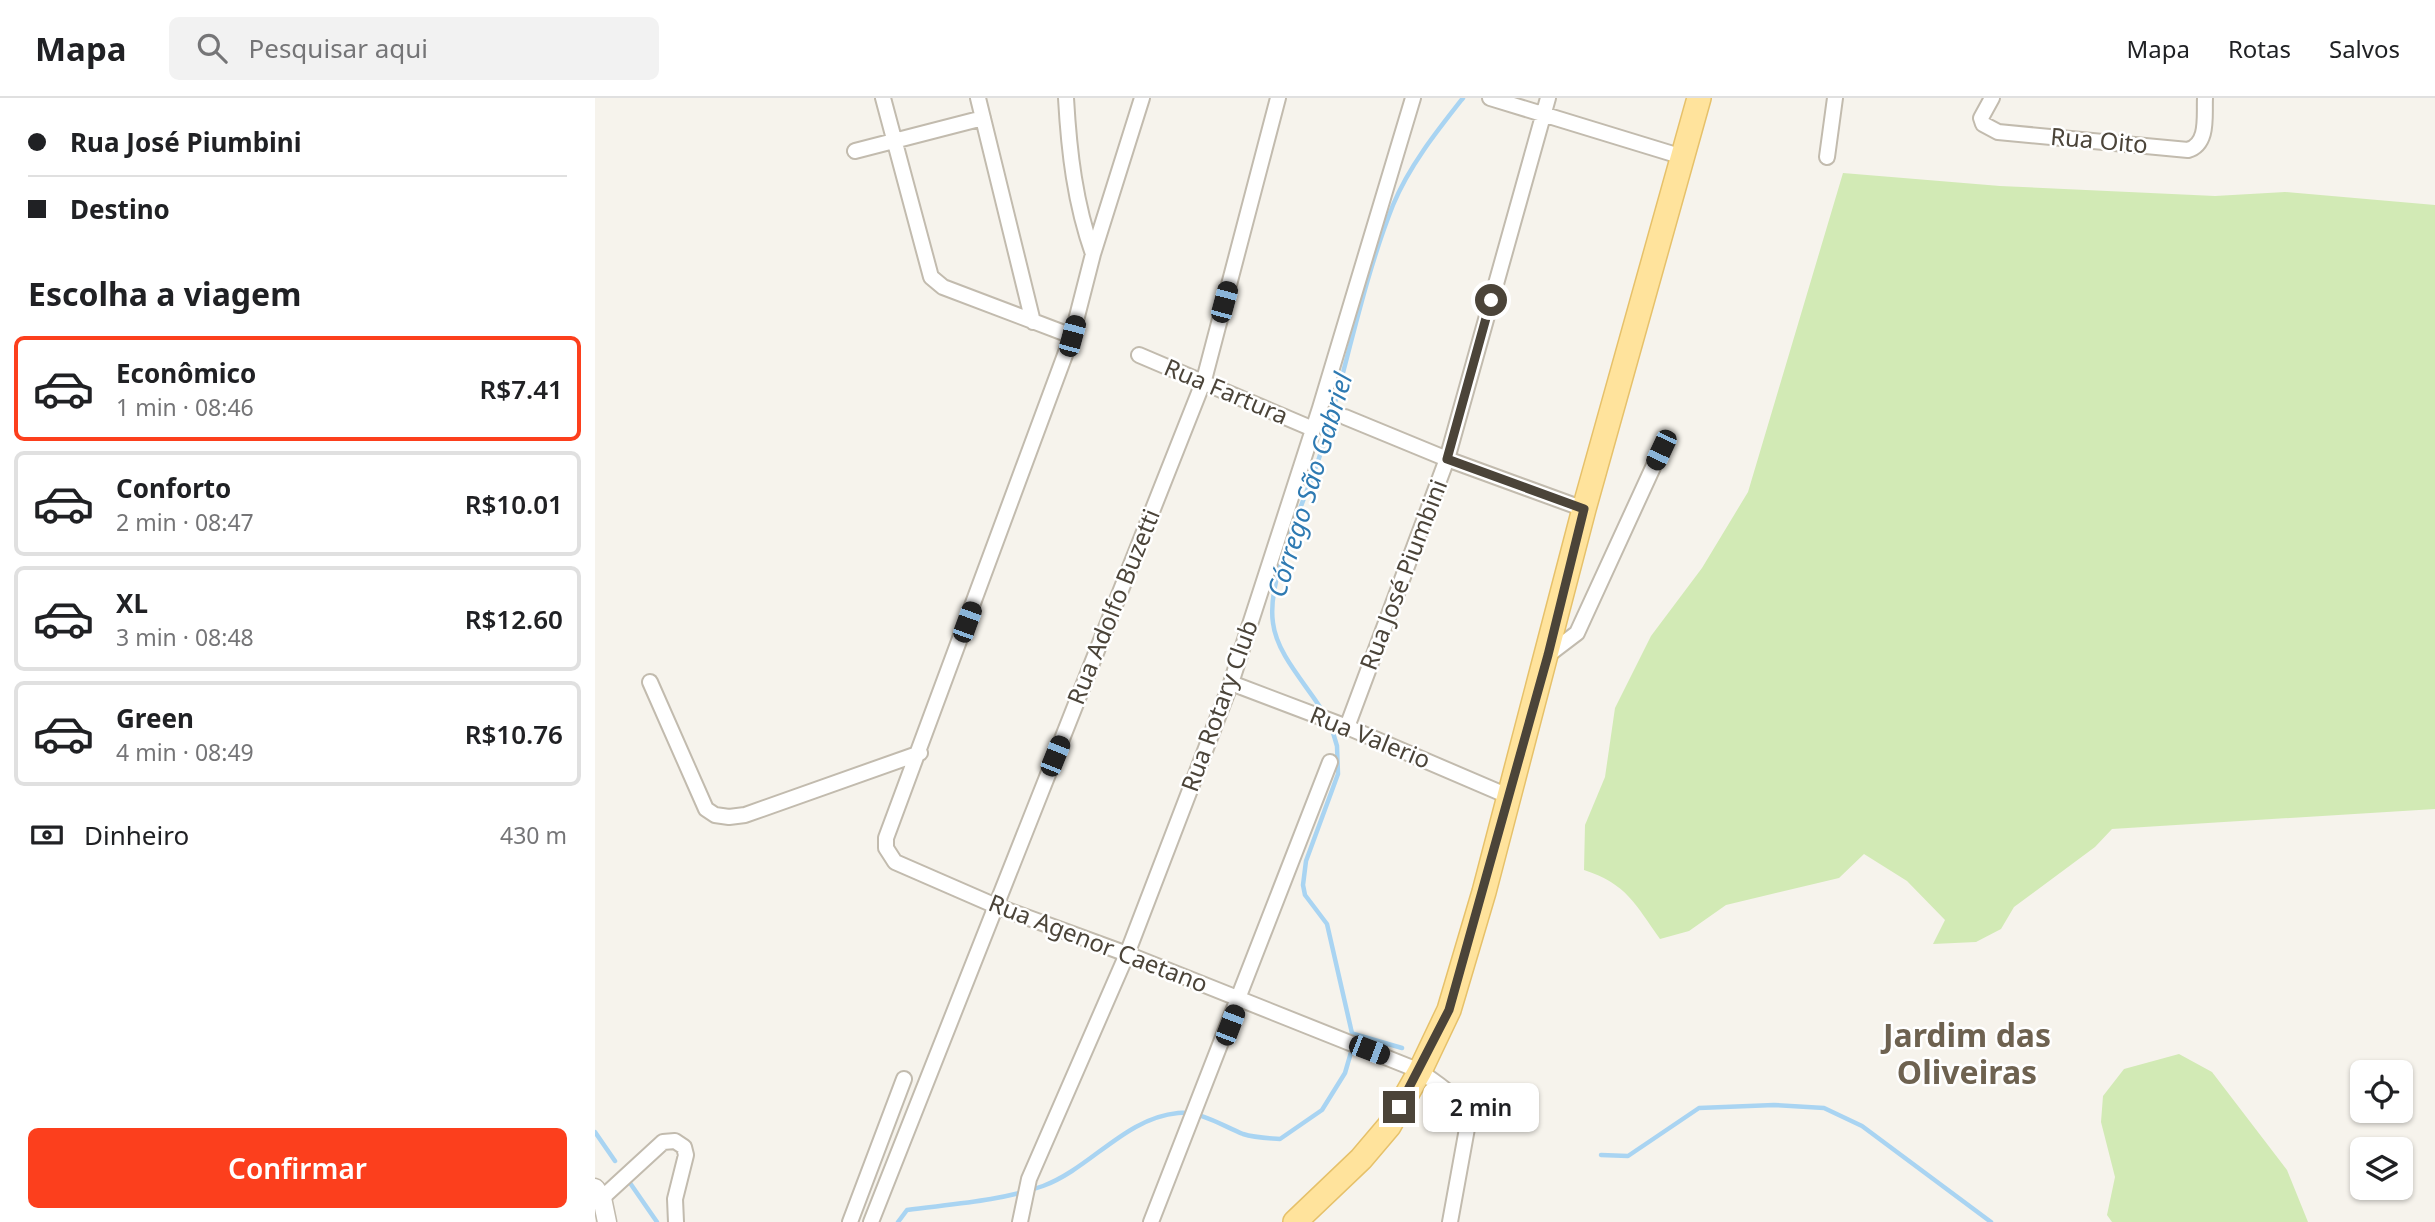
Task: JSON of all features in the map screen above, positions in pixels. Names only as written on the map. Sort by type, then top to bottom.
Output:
[{"type":"main road","points":[[1295,1222],[1361,1158],[1388,1126],[1420,1071],[1449,1010],[1484,892],[1584,509],[1699,98]]},
{"type":"street","points":[[883,98],[931,277],[943,287],[1072,336]]},
{"type":"street","points":[[978,98],[1033,323]]},
{"type":"street","points":[[1066,98],[1070,157],[1082,224],[1093,254]]},
{"type":"street","points":[[650,682],[706,809],[715,815],[745,815],[920,753],[1072,336],[1093,254],[1142,98]]},
{"type":"street","name":"Rua Adolfo Buzetti","points":[[871,1222],[1204,380],[1278,98]]},
{"type":"street","name":"Rua Rotary Club","points":[[1020,1222],[1029,1179],[1127,954],[1231,683],[1313,429],[1413,98]]},
{"type":"street","points":[[1490,98],[1683,157]]},
{"type":"street","name":"Rua José Piumbini","points":[[1343,726],[1447,459],[1548,98]]},
{"type":"street","points":[[1827,157],[1835,98]]},
{"type":"street","name":"Rua Oito","points":[[1992,98],[1981,118],[1983,124],[1997,132],[2188,150],[2202,138],[2205,98]]},
{"type":"street","points":[[855,151],[983,118]]},
{"type":"street","name":"Rua Fartura","points":[[1139,355],[1204,380],[1313,429]]},
{"type":"street","points":[[1345,417],[1447,459],[1584,509]]},
{"type":"street","points":[[1548,655],[1577,633],[1661,450]]},
{"type":"street","name":"Rua Valerio","points":[[1231,683],[1343,726],[1508,796]]},
{"type":"street","name":"Rua Agenor Caetano","points":[[920,753],[886,838],[886,848],[895,862],[996,906],[1127,954],[1420,1071],[1461,1102],[1466,1111],[1468,1123],[1451,1222]]},
{"type":"street","points":[[1151,1222],[1330,762]]},
{"type":"street","points":[[850,1222],[904,1079]]},
{"type":"street","points":[[607,1222],[598,1193],[663,1142],[675,1141],[684,1147],[686,1155],[675,1199],[676,1222]]},
{"type":"green space","points":[[1843,173],[2000,186],[2215,196],[2285,192],[2435,205],[2435,809],[2112,829],[2095,847],[2014,907],[2001,929],[1976,942],[1933,944],[1945,920],[1907,881],[1864,854],[1839,878],[1726,905],[1689,931],[1660,939],[1629,897],[1610,882],[1584,870],[1585,825],[1605,777],[1615,708],[1651,636],[1702,568],[1748,492]]},
{"type":"green space","points":[[2179,1054],[2212,1072],[2287,1170],[2308,1222],[2112,1222],[2107,1215],[2115,1177],[2101,1122],[2103,1096],[2124,1069]]},
{"type":"waterway","name":"Córrego São Gabriel","points":[[1325,715],[1287,659],[1276,635],[1272,604],[1275,584],[1320,455],[1372,267],[1393,205],[1415,163],[1463,98]]},
{"type":"waterway","name":"Córrego São Gabriel","points":[[898,1222],[907,1210],[993,1199],[1043,1186],[1077,1168],[1141,1124],[1159,1117],[1178,1113],[1195,1114],[1248,1135],[1280,1139],[1322,1110],[1345,1073],[1354,1042],[1327,924],[1305,895],[1303,885],[1306,861],[1338,774],[1337,746],[1331,726]]},
{"type":"waterway","points":[[1354,1034],[1402,1048]]},
{"type":"waterway","points":[[1601,1155],[1628,1156],[1699,1108],[1774,1105],[1824,1108],[1862,1126],[1991,1222]]},
{"type":"waterway","points":[[595,1132],[615,1161]]},
{"type":"waterway","points":[[630,1183],[657,1222]]},
{"type":"district","name":"Jardim das Oliveiras","points":[[1967,1054]]},
{"type":"route","points":[[1399,1107],[1420,1071],[1449,1010],[1548,655],[1584,509],[1447,459],[1491,300]]}]
